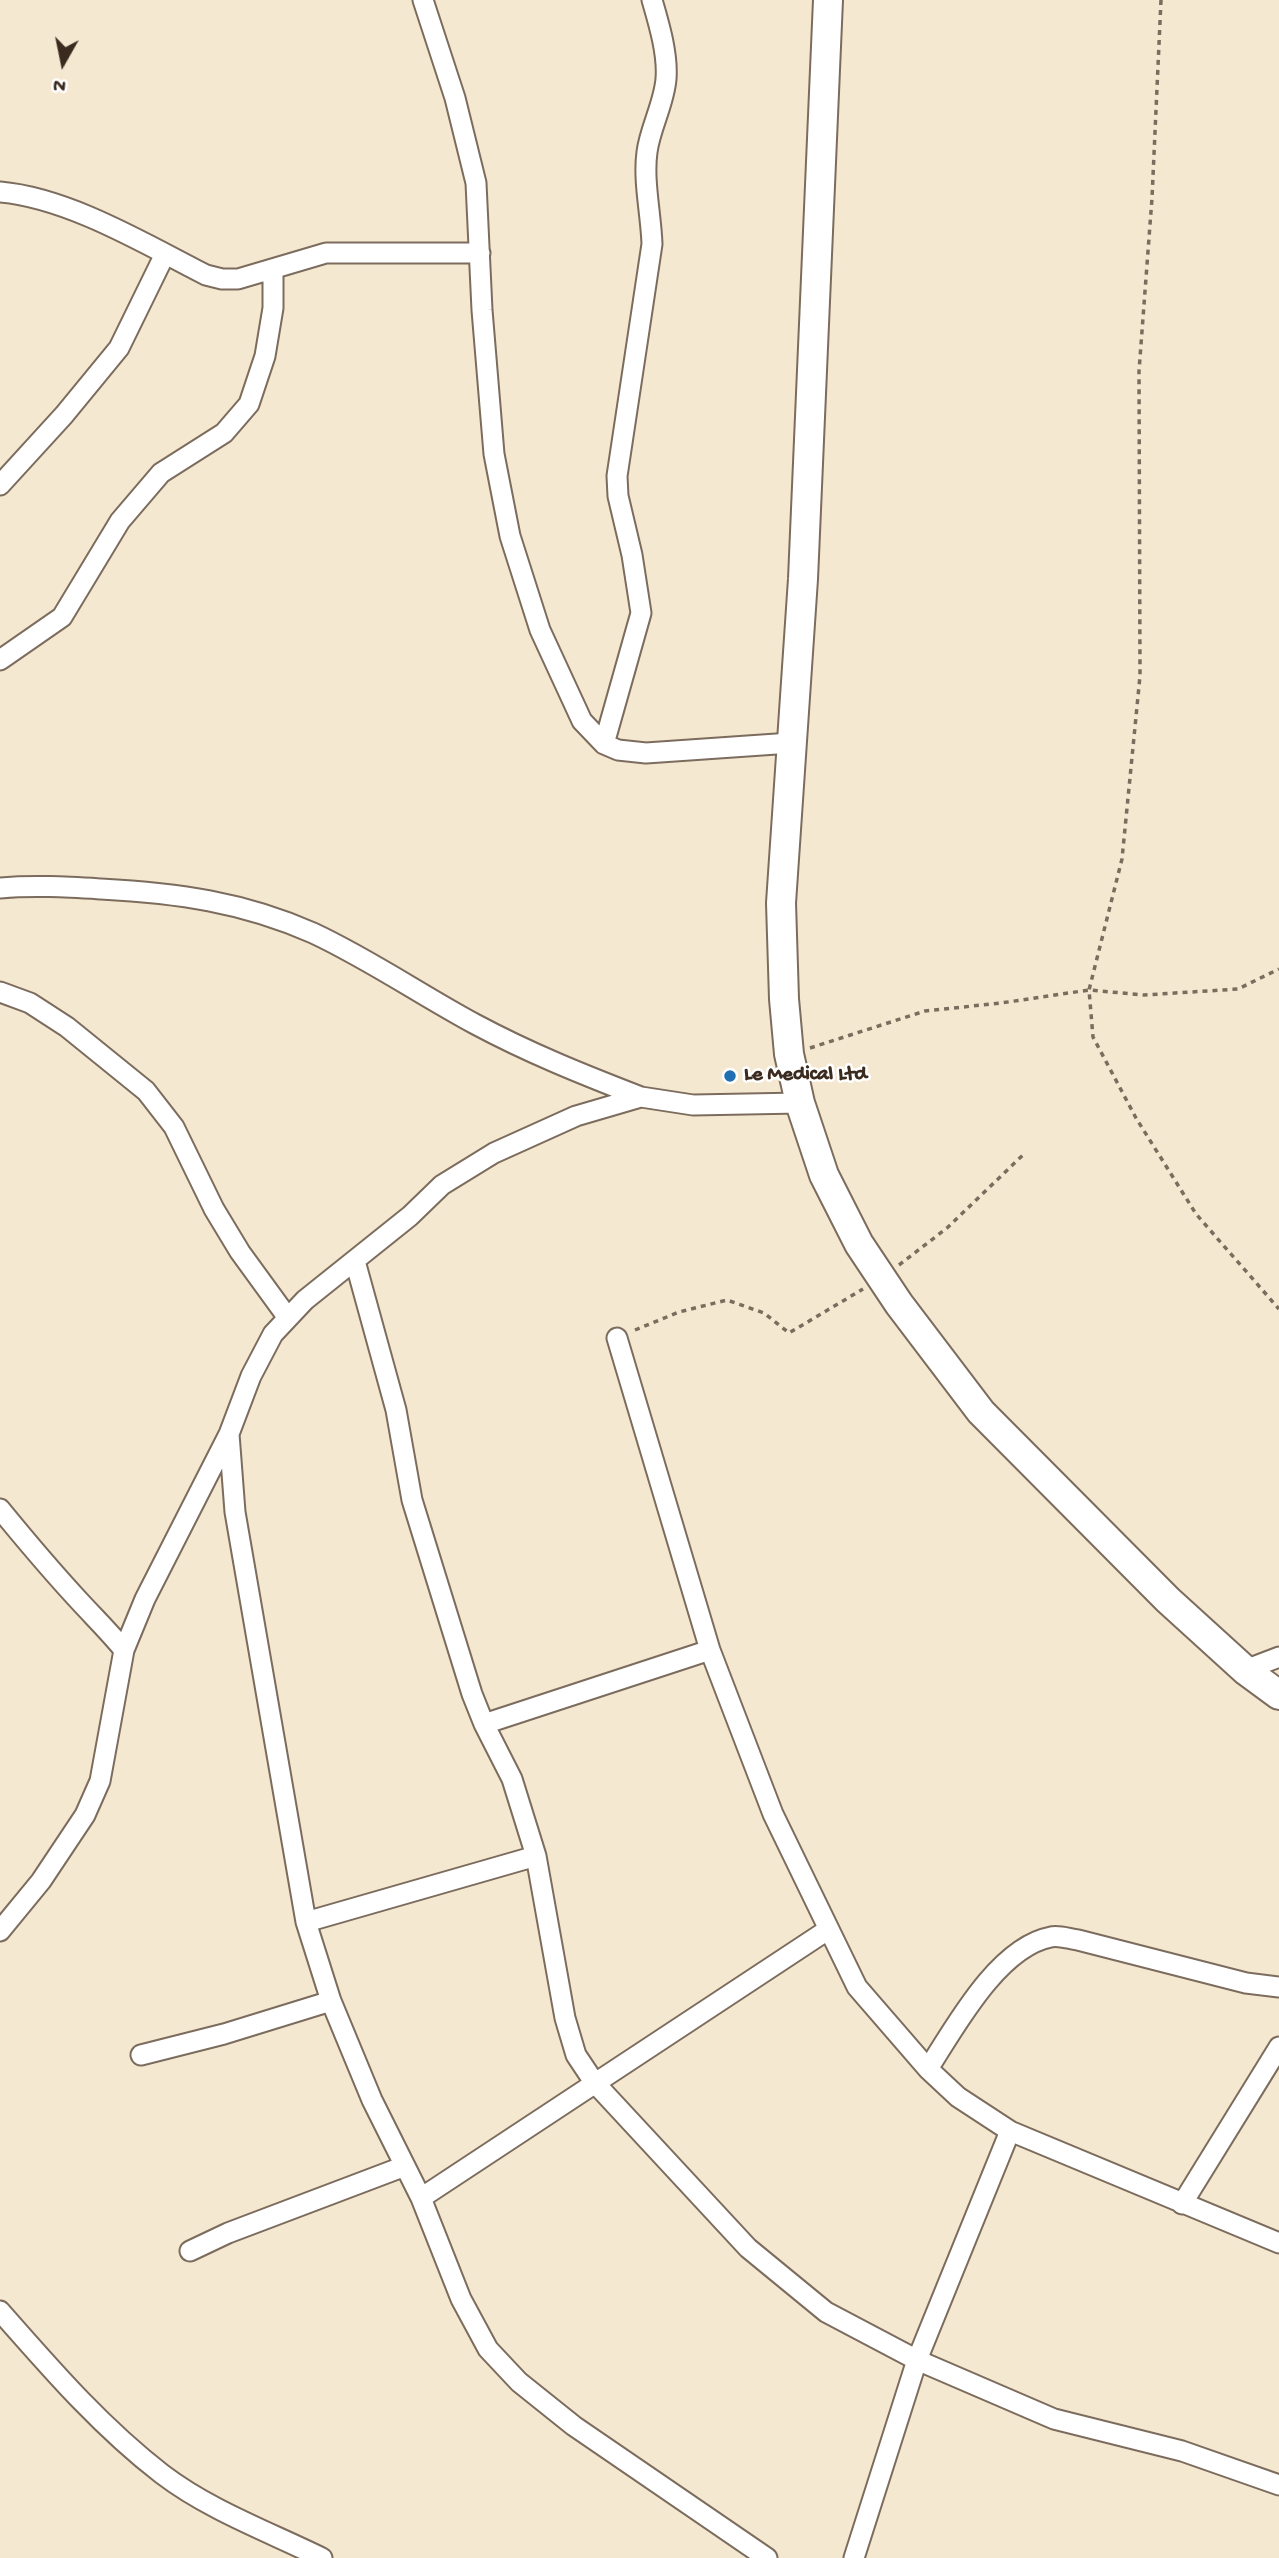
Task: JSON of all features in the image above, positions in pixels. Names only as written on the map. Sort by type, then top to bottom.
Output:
[{"type":"main road","points":[[828,0],[803,579],[781,903],[789,1054],[800,1103],[824,1175],[859,1244],[881,1278],[981,1412],[1168,1600],[1245,1670],[1279,1695]]},
{"type":"street","points":[[422,0],[455,98],[476,183],[494,454],[510,536],[540,630],[582,721],[604,744],[618,750],[646,753],[791,743]]},
{"type":"street","points":[[604,744],[641,613],[617,475],[652,244],[647,154],[666,79],[664,52],[652,0]]},
{"type":"street","points":[[0,192],[66,207],[206,275],[222,279],[238,279],[326,253],[480,253]]},
{"type":"street","points":[[0,485],[120,348],[166,254]]},
{"type":"street","points":[[0,660],[62,617],[120,521],[160,472],[224,433],[249,404],[265,356],[273,308],[273,270]]},
{"type":"street","points":[[0,888],[32,885],[168,892],[222,902],[269,916],[314,934],[520,1048],[641,1097],[693,1105],[800,1103]]},
{"type":"street","points":[[0,992],[30,1003],[67,1027],[146,1091],[174,1127],[214,1209],[240,1252],[288,1318]]},
{"type":"street","points":[[0,1931],[41,1881],[85,1815],[100,1781],[124,1650],[145,1599],[229,1434],[251,1376],[273,1334],[305,1300],[410,1216],[442,1185],[494,1153],[576,1116],[641,1097]]},
{"type":"street","points":[[355,1261],[396,1410],[412,1500],[472,1694],[512,1779],[536,1856],[565,2018],[576,2055],[594,2082],[748,2248],[826,2312],[917,2360],[1054,2419],[1182,2451],[1279,2485]]},
{"type":"street","points":[[617,1338],[710,1650],[773,1814],[858,1987],[928,2069],[958,2097],[1010,2131],[1279,2243]]},
{"type":"street","points":[[229,1434],[235,1511],[306,1922],[331,2001],[372,2100],[421,2198],[461,2299],[488,2349],[519,2382],[574,2426],[768,2558]]},
{"type":"street","points":[[0,1509],[35,1552],[124,1650]]},
{"type":"street","points":[[484,1724],[710,1650]]},
{"type":"street","points":[[1245,1670],[1279,1657]]},
{"type":"street","points":[[306,1922],[536,1856]]},
{"type":"street","points":[[421,2198],[828,1929]]},
{"type":"street","points":[[928,2069],[982,1985],[1028,1944],[1053,1936],[1246,1983],[1279,1987]]},
{"type":"street","points":[[141,2055],[224,2034],[331,2001]]},
{"type":"street","points":[[1182,2204],[1279,2047]]},
{"type":"street","points":[[854,2558],[917,2360],[1010,2131]]},
{"type":"street","points":[[190,2251],[228,2233],[405,2166]]},
{"type":"street","points":[[0,2311],[87,2407],[163,2475],[225,2512],[322,2558]]},
{"type":"path","points":[[1161,0],[1152,198],[1139,371],[1140,676],[1122,859],[1089,990],[1093,1037],[1136,1118],[1196,1214],[1279,1309]]},
{"type":"path","points":[[789,1054],[837,1042],[925,1011],[1089,990],[1144,996],[1238,989],[1279,969]]},
{"type":"path","points":[[617,1338],[680,1312],[727,1300],[764,1313],[789,1333],[881,1278],[947,1228],[1026,1153]]},
{"type":"place","name":"Le Medical Ltd","points":[[730,1076]]}]
